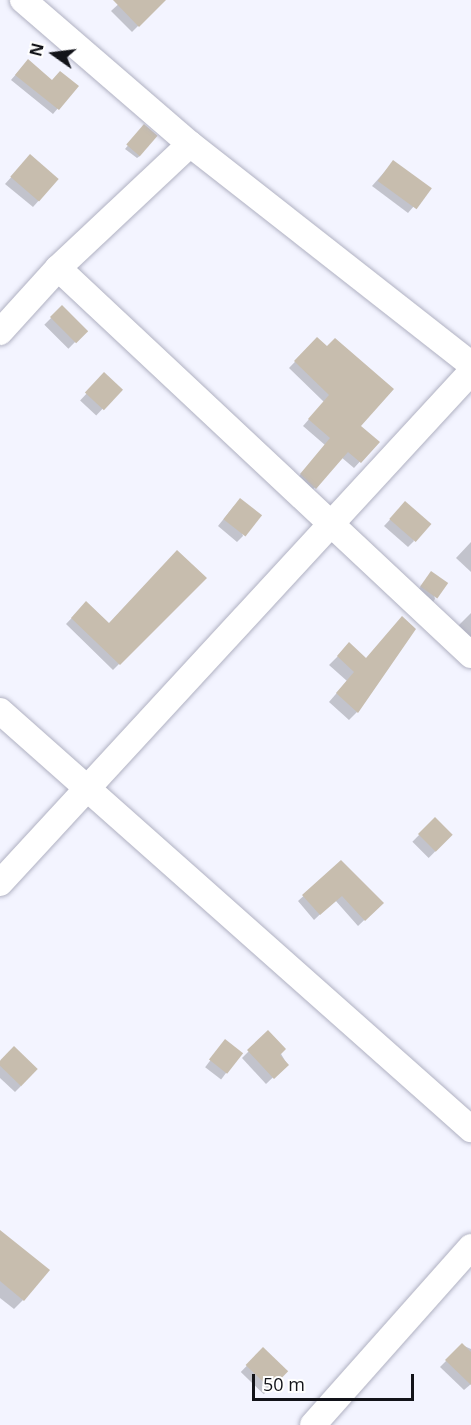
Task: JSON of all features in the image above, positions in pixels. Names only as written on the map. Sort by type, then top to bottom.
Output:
[{"type":"street","points":[[23,0],[190,144],[471,364]]},
{"type":"street","points":[[0,332],[58,268],[190,144]]},
{"type":"street","points":[[58,268],[471,655]]},
{"type":"street","points":[[0,883],[86,787],[471,372]]},
{"type":"street","points":[[0,711],[471,1129]]},
{"type":"street","points":[[313,1425],[471,1247]]},
{"type":"building","points":[[113,0],[166,0],[139,27]]},
{"type":"building","points":[[28,59],[52,80],[60,71],[79,86],[59,110],[15,75]]},
{"type":"building","points":[[144,124],[158,136],[140,156],[126,144]]},
{"type":"building","points":[[30,154],[59,179],[39,202],[10,177]]},
{"type":"building","points":[[393,160],[432,188],[417,209],[378,181]]},
{"type":"building","points":[[62,305],[88,331],[76,343],[50,317]]},
{"type":"building","points":[[317,337],[327,346],[335,338],[394,389],[361,426],[380,442],[361,463],[348,452],[316,489],[300,474],[330,438],[308,419],[329,395],[294,361]]},
{"type":"building","points":[[104,372],[123,390],[104,410],[85,392]]},
{"type":"building","points":[[240,498],[262,515],[245,537],[223,519]]},
{"type":"building","points":[[405,501],[431,524],[416,542],[389,519]]},
{"type":"building","points":[[177,550],[207,578],[120,665],[71,618],[86,601],[109,623]]},
{"type":"building","points":[[431,571],[448,583],[437,599],[420,587]]},
{"type":"building","points":[[402,616],[416,629],[358,713],[336,693],[354,672],[337,656],[349,642],[366,658]]},
{"type":"building","points":[[435,817],[453,835],[436,852],[418,834]]},
{"type":"building","points":[[341,860],[384,903],[365,921],[342,896],[320,915],[302,895]]},
{"type":"building","points":[[268,1030],[286,1049],[280,1055],[289,1065],[274,1079],[247,1050]]},
{"type":"building","points":[[225,1039],[243,1053],[227,1074],[209,1059]]},
{"type":"building","points":[[14,1046],[38,1069],[21,1086],[0,1066],[0,1060]]},
{"type":"building","points":[[0,1230],[50,1270],[24,1301],[0,1281]]},
{"type":"building","points":[[462,1343],[471,1352],[471,1385],[445,1360]]},
{"type":"building","points":[[263,1347],[288,1371],[271,1389],[246,1365]]}]
